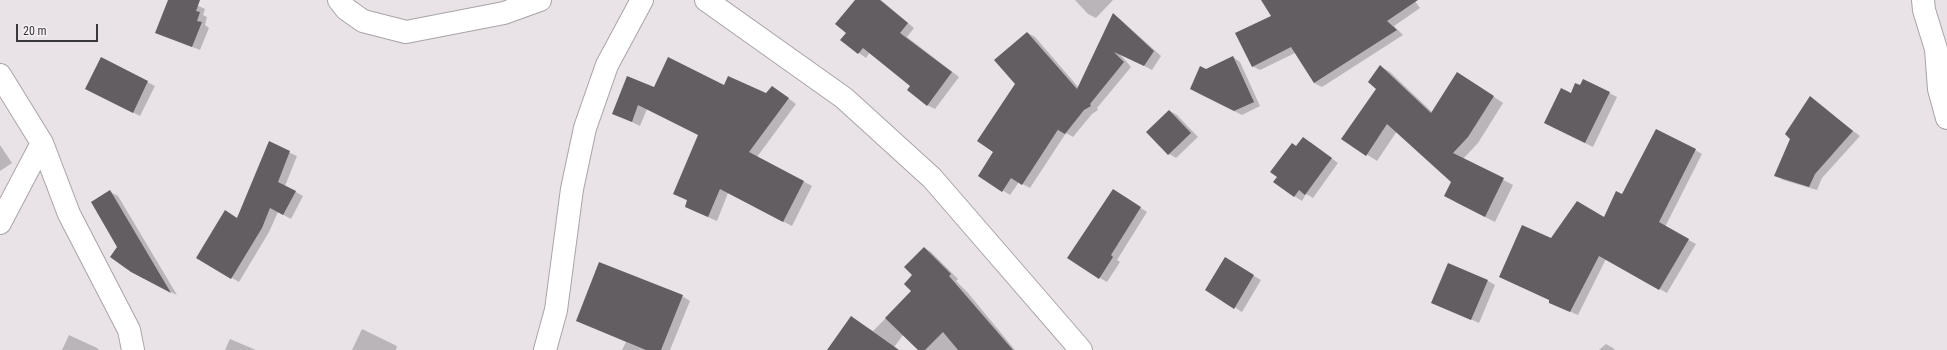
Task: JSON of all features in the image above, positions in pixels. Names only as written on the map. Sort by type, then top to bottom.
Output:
[{"type":"street","points":[[339,0],[346,8],[363,21],[406,32],[504,14],[540,0]]},
{"type":"street","points":[[545,350],[556,310],[572,189],[585,128],[607,65],[642,0]]},
{"type":"street","points":[[706,0],[844,98],[932,178],[1081,350]]},
{"type":"street","points":[[1922,0],[1936,49],[1939,90],[1947,118]]},
{"type":"street","points":[[0,75],[42,143],[53,175],[72,221],[129,330],[133,350]]},
{"type":"street","points":[[0,223],[42,143]]},
{"type":"building","points":[[168,0],[200,0],[196,11],[200,12],[197,21],[202,22],[192,47],[155,33]]},
{"type":"building","points":[[855,0],[880,0],[908,23],[900,33],[952,72],[927,106],[907,90],[910,86],[863,48],[858,54],[840,40],[846,33],[835,24]]},
{"type":"building","points":[[1261,0],[1418,0],[1387,21],[1397,30],[1314,83],[1291,47],[1252,67],[1235,33],[1271,16]]},
{"type":"building","points":[[1113,13],[1154,51],[1144,66],[1114,52],[1124,62],[1090,104],[1091,106],[1084,110],[1065,134],[1058,130],[1059,128],[1022,185],[1011,178],[1002,192],[978,176],[993,152],[977,141],[1015,84],[994,60],[1027,32],[1077,89]]},
{"type":"building","points":[[1233,56],[1254,102],[1234,111],[1190,89],[1200,66],[1206,69]]},
{"type":"building","points":[[101,57],[148,81],[133,113],[85,89]]},
{"type":"building","points":[[668,57],[724,85],[728,76],[766,93],[772,86],[789,98],[749,152],[804,181],[783,222],[720,189],[708,217],[685,207],[687,200],[673,194],[698,135],[638,105],[632,122],[612,114],[627,76],[654,87]]},
{"type":"building","points":[[1380,65],[1431,113],[1457,72],[1494,96],[1468,137],[1453,153],[1504,178],[1485,217],[1444,196],[1451,182],[1387,124],[1366,156],[1341,139],[1376,89],[1368,82]]},
{"type":"building","points":[[1583,79],[1610,92],[1585,143],[1544,123],[1561,88],[1571,93],[1575,83],[1580,85]]},
{"type":"building","points":[[1810,96],[1853,131],[1815,174],[1809,187],[1774,176],[1790,139],[1785,134]]},
{"type":"building","points":[[1169,110],[1191,133],[1168,155],[1146,132]]},
{"type":"building","points":[[1656,129],[1696,149],[1659,222],[1689,239],[1659,290],[1599,256],[1570,312],[1549,303],[1549,300],[1499,277],[1522,225],[1551,238],[1577,201],[1604,217],[1616,191],[1622,194]]},
{"type":"building","points":[[1303,137],[1332,158],[1305,195],[1299,190],[1294,197],[1273,182],[1277,177],[1270,172],[1292,143],[1296,146]]},
{"type":"building","points":[[269,141],[290,151],[278,182],[296,191],[283,215],[270,208],[262,228],[231,279],[196,258],[225,210],[237,218]]},
{"type":"building","points":[[1113,189],[1141,207],[1111,255],[1113,257],[1099,279],[1067,258]]},
{"type":"building","points":[[110,190],[171,293],[131,272],[110,257],[117,247],[91,202]]},
{"type":"building","points":[[924,247],[951,274],[949,276],[1013,350],[958,350],[943,332],[925,350],[918,350],[885,318],[911,291],[904,284],[912,275],[904,267]]},
{"type":"building","points":[[1225,257],[1254,275],[1234,309],[1205,290]]},
{"type":"building","points":[[599,262],[683,295],[661,350],[646,350],[576,321]]},
{"type":"building","points":[[1448,263],[1488,280],[1471,320],[1431,303]]},
{"type":"building","points":[[851,316],[899,350],[827,350]]}]
